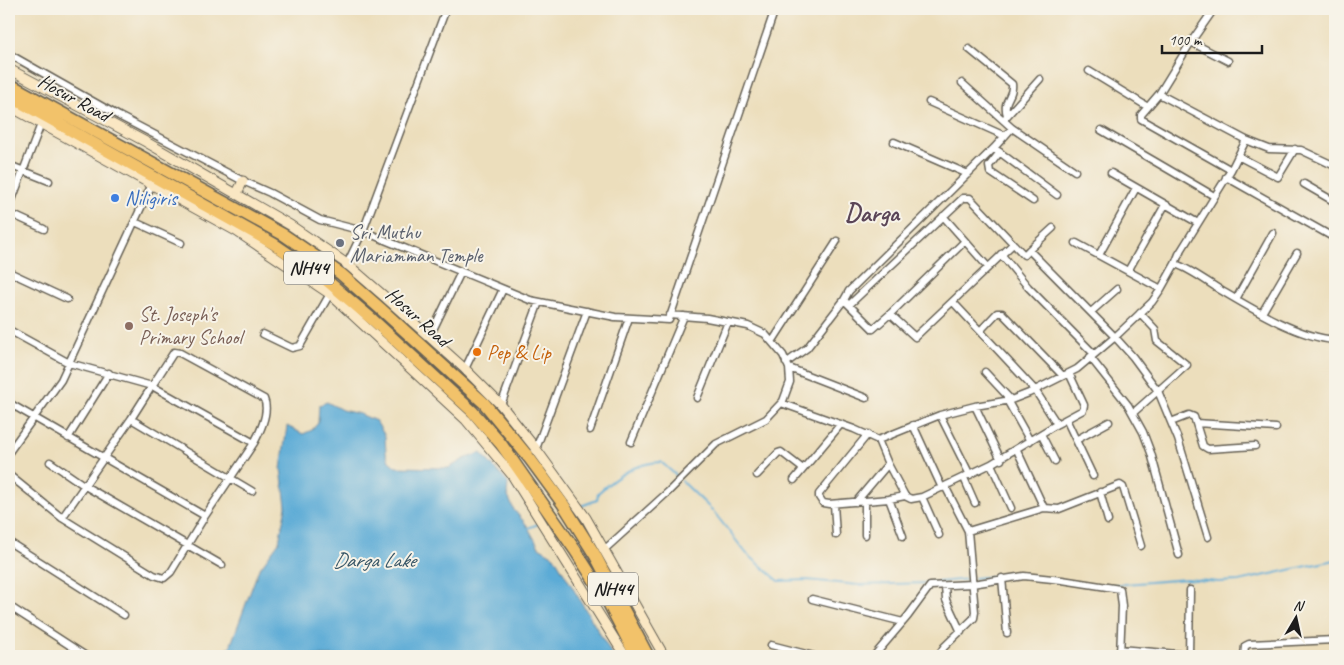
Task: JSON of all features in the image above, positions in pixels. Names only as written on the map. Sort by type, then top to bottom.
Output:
[{"type":"highway","name":"Hosur Road","points":[[9,84],[344,269],[382,310],[484,403],[568,502],[576,524],[595,555],[648,656]]},
{"type":"highway","name":"Hosur Road","points":[[9,96],[274,244],[332,291],[373,320],[472,411],[501,444],[545,515],[563,532],[608,602],[636,656]]},
{"type":"street","points":[[344,269],[363,231],[446,9]]},
{"type":"street","points":[[9,54],[119,116],[243,182],[270,193],[320,220],[363,231],[530,300],[615,317],[669,320],[775,9]]},
{"type":"street","points":[[1214,9],[1141,119],[1231,170]]},
{"type":"street","points":[[1191,42],[1228,61]]},
{"type":"street","points":[[969,48],[1012,84],[1012,90],[1005,105],[1005,118]]},
{"type":"street","points":[[9,69],[237,193],[304,234],[344,269],[385,297],[465,369],[501,405],[536,449],[568,502],[586,518],[664,656]]},
{"type":"street","points":[[1089,71],[1148,107]]},
{"type":"street","points":[[1005,118],[1040,79]]},
{"type":"street","points":[[962,83],[1005,118],[1012,128],[1075,171]]},
{"type":"street","points":[[1159,94],[1246,140],[1269,149],[1295,149],[1309,152],[1335,166]]},
{"type":"street","points":[[929,102],[1005,136]]},
{"type":"street","points":[[9,106],[236,231],[332,291],[300,346],[297,348],[292,348],[263,334]]},
{"type":"street","points":[[9,208],[41,124]]},
{"type":"street","points":[[1012,128],[997,150],[989,166],[990,172],[1033,201]]},
{"type":"street","points":[[1101,130],[1214,196]]},
{"type":"street","points":[[878,440],[940,415],[1009,400],[1035,390],[1076,369],[1092,356],[1152,302],[1231,170],[1246,140]]},
{"type":"street","points":[[894,142],[968,174]]},
{"type":"street","points":[[1238,156],[1278,177],[1295,149]]},
{"type":"street","points":[[846,302],[849,291],[968,174],[997,150]]},
{"type":"street","points":[[997,150],[1057,194]]},
{"type":"street","points":[[9,165],[49,181]]},
{"type":"street","points":[[1110,173],[1198,223]]},
{"type":"street","points":[[1226,177],[1331,236],[1335,236]]},
{"type":"street","points":[[237,193],[243,182]]},
{"type":"street","points":[[9,452],[61,380],[152,184]]},
{"type":"street","points":[[1304,184],[1334,200]]},
{"type":"street","points":[[1099,256],[1136,188]]},
{"type":"street","points":[[787,365],[807,348],[846,302],[963,198],[968,197],[1024,255],[1053,228]]},
{"type":"street","points":[[1128,271],[1165,205]]},
{"type":"street","points":[[9,213],[44,229]]},
{"type":"street","points":[[943,216],[988,267]]},
{"type":"street","points":[[135,222],[181,243]]},
{"type":"street","points":[[1236,299],[1273,233]]},
{"type":"street","points":[[846,302],[873,329],[965,241]]},
{"type":"street","points":[[772,342],[837,242]]},
{"type":"street","points":[[1076,243],[1161,289]]},
{"type":"street","points":[[890,314],[914,338],[1013,244]]},
{"type":"street","points":[[1028,250],[1115,337],[1133,357],[1158,391],[1184,457],[1208,537]]},
{"type":"street","points":[[1262,313],[1297,252]]},
{"type":"street","points":[[1001,254],[1028,287],[1092,356],[1133,413],[1148,444],[1180,556]]},
{"type":"street","points":[[1175,264],[1262,313],[1309,336],[1335,340]]},
{"type":"street","points":[[9,272],[67,299]]},
{"type":"street","points":[[430,338],[461,272]]},
{"type":"street","points":[[465,369],[503,289]]},
{"type":"street","points":[[1091,312],[1117,289]]},
{"type":"street","points":[[501,405],[539,302]]},
{"type":"street","points":[[953,302],[1035,390],[1057,424]]},
{"type":"street","points":[[536,449],[587,312]]},
{"type":"street","points":[[781,404],[868,434],[878,440],[905,496],[911,499],[922,497],[1001,460],[1084,408],[1066,374],[1002,313],[997,313],[980,331]]},
{"type":"street","points":[[1133,413],[1187,365],[1158,341],[1155,328],[1140,313]]},
{"type":"street","points":[[604,550],[668,492],[716,444],[766,419],[781,404],[790,382],[783,355],[765,334],[748,326],[728,322],[670,315]]},
{"type":"street","points":[[631,442],[684,316]]},
{"type":"street","points":[[590,430],[629,318]]},
{"type":"street","points":[[697,398],[728,322]]},
{"type":"street","points":[[9,330],[69,363],[152,386],[254,444]]},
{"type":"street","points":[[9,475],[62,518],[160,578],[164,578],[171,572],[186,544],[254,444],[262,424],[266,403],[261,396],[174,352],[132,419],[62,518]]},
{"type":"street","points":[[787,365],[866,398]]},
{"type":"street","points":[[985,372],[1009,400],[1030,441]]},
{"type":"street","points":[[68,438],[109,373]]},
{"type":"street","points":[[9,403],[205,516]]},
{"type":"street","points":[[975,406],[1001,460]]},
{"type":"street","points":[[940,415],[967,477],[975,502]]},
{"type":"street","points":[[1171,422],[1190,415],[1194,417],[1204,448],[1255,446]]},
{"type":"street","points":[[132,419],[252,491]]},
{"type":"street","points":[[1066,419],[1093,476]]},
{"type":"street","points":[[1076,440],[1109,422]]},
{"type":"street","points":[[1196,423],[1276,428]]},
{"type":"street","points":[[794,480],[841,424]]},
{"type":"street","points":[[912,425],[968,531],[974,618],[944,647],[938,656]]},
{"type":"street","points":[[868,434],[819,494],[819,498],[823,502],[834,504],[905,496]]},
{"type":"street","points":[[1041,434],[1055,461]]},
{"type":"street","points":[[1017,450],[1044,508]]},
{"type":"street","points":[[757,475],[778,453],[783,454],[803,469]]},
{"type":"street","points":[[50,462],[85,486],[222,565]]},
{"type":"street","points":[[856,502],[888,464]]},
{"type":"street","points":[[991,464],[1011,508]]},
{"type":"street","points":[[968,531],[1044,508],[1059,509],[1120,485],[1123,487],[1141,546]]},
{"type":"street","points":[[1100,492],[1108,521]]},
{"type":"street","points":[[922,497],[939,535]]},
{"type":"street","points":[[889,499],[903,536]]},
{"type":"street","points":[[865,501],[865,534]]},
{"type":"street","points":[[834,504],[836,535]]},
{"type":"street","points":[[545,515],[551,536],[625,656]]},
{"type":"street","points":[[9,542],[124,616]]},
{"type":"street","points":[[874,656],[930,586],[945,586],[1024,576],[1118,588],[1121,591],[1122,606],[1120,653],[1189,656],[1190,590]]},
{"type":"street","points":[[1002,578],[1007,632]]},
{"type":"street","points":[[945,586],[946,600],[961,632]]},
{"type":"street","points":[[812,598],[903,622]]},
{"type":"street","points":[[9,606],[86,656]]},
{"type":"street","points":[[1244,656],[1245,646],[1248,644],[1335,640]]},
{"type":"street","points":[[771,644],[814,656]]},
{"type":"water","name":"Darga Lake","points":[[327,402],[342,410],[360,414],[376,421],[385,436],[386,453],[389,461],[396,467],[449,468],[464,459],[481,453],[508,483],[507,494],[514,510],[526,524],[539,547],[554,556],[613,656],[219,656],[230,647],[258,571],[279,542],[286,506],[281,469],[287,426],[303,434],[312,430],[318,423],[319,405]]},
{"type":"waterway","points":[[581,506],[597,500],[598,493],[612,481],[643,465],[661,462],[679,478]]},
{"type":"waterway","points":[[682,481],[713,511],[746,553],[779,581],[807,580],[858,585],[928,583],[969,579]]},
{"type":"waterway","points":[[526,529],[538,524]]},
{"type":"waterway","points":[[1113,585],[1187,579],[1218,582],[1239,581],[1335,560]]},
{"type":"waterway","points":[[974,578],[1019,574]]},
{"type":"place","name":"Niligiris","points":[[115,198]]},
{"type":"place","name":"Sri Muthu Mariamman Temple","points":[[340,243]]},
{"type":"place","name":"St. Joseph's Primary School","points":[[129,326]]},
{"type":"place","name":"Pep & Lip","points":[[477,352]]},
{"type":"district","name":"Darga","points":[[872,213]]}]
